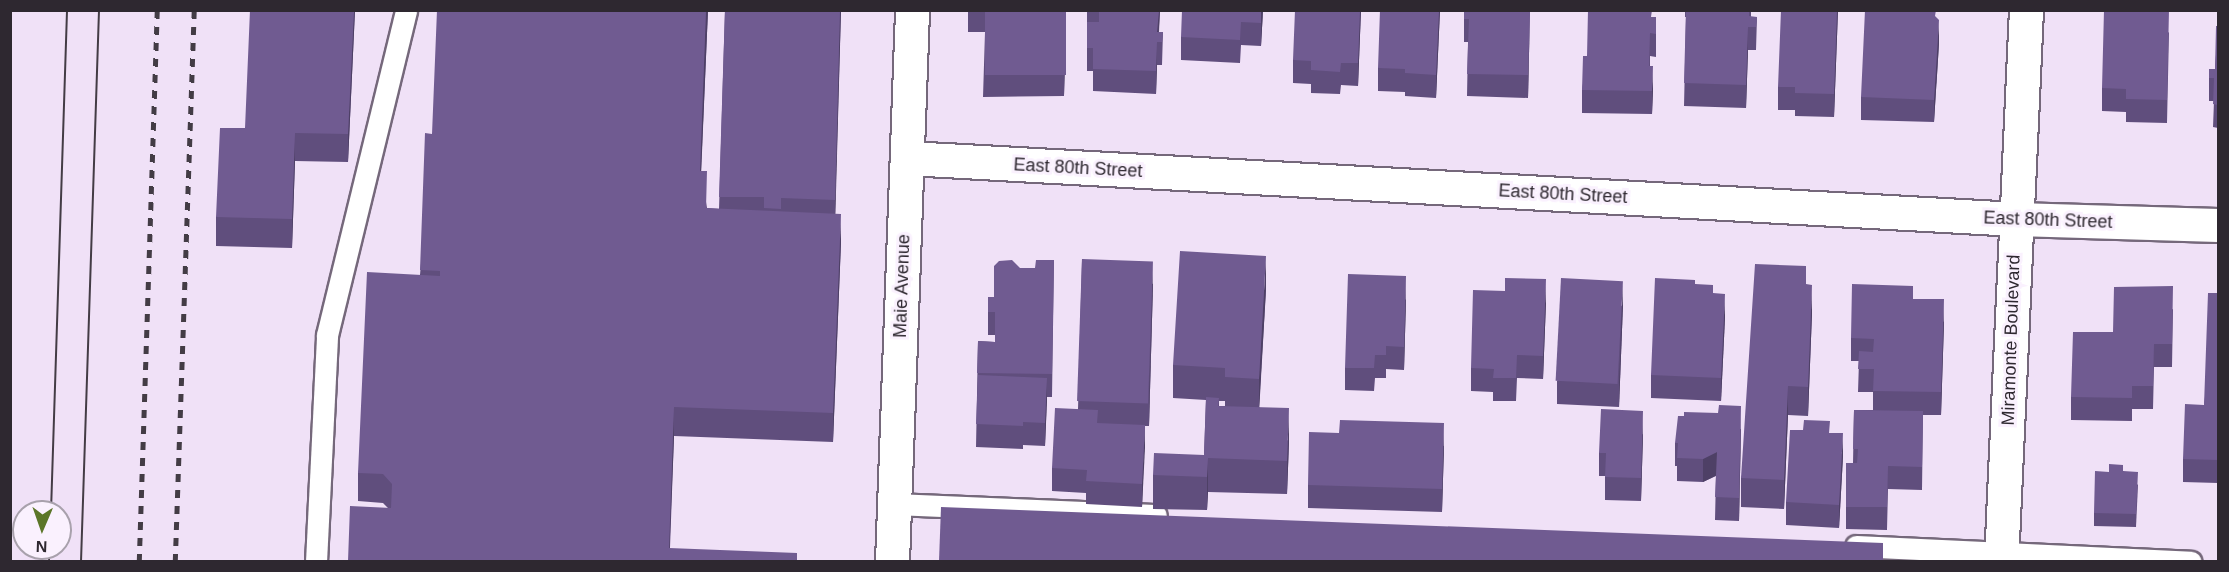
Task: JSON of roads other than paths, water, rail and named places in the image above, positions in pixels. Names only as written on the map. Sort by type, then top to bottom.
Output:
[{"type":"street","name":"Maie Avenue","points":[[892,561],[912,10]]},
{"type":"street","name":"Miramonte Boulevard","points":[[2001,557],[2026,10]]},
{"type":"street","name":"East 80th Street","points":[[908,158],[2016,219],[2218,225]]},
{"type":"lane","points":[[316,561],[327,335],[406,10]]},
{"type":"lane","points":[[893,504],[1179,516]]},
{"type":"lane","points":[[1835,545],[2001,557],[2191,561]]},
{"type":"tram line","points":[[51,500],[67,10]]},
{"type":"tram line","points":[[81,562],[99,10]]},
{"type":"railway","points":[[139,562],[157,10]]},
{"type":"railway","points":[[175,562],[194,10]]}]
